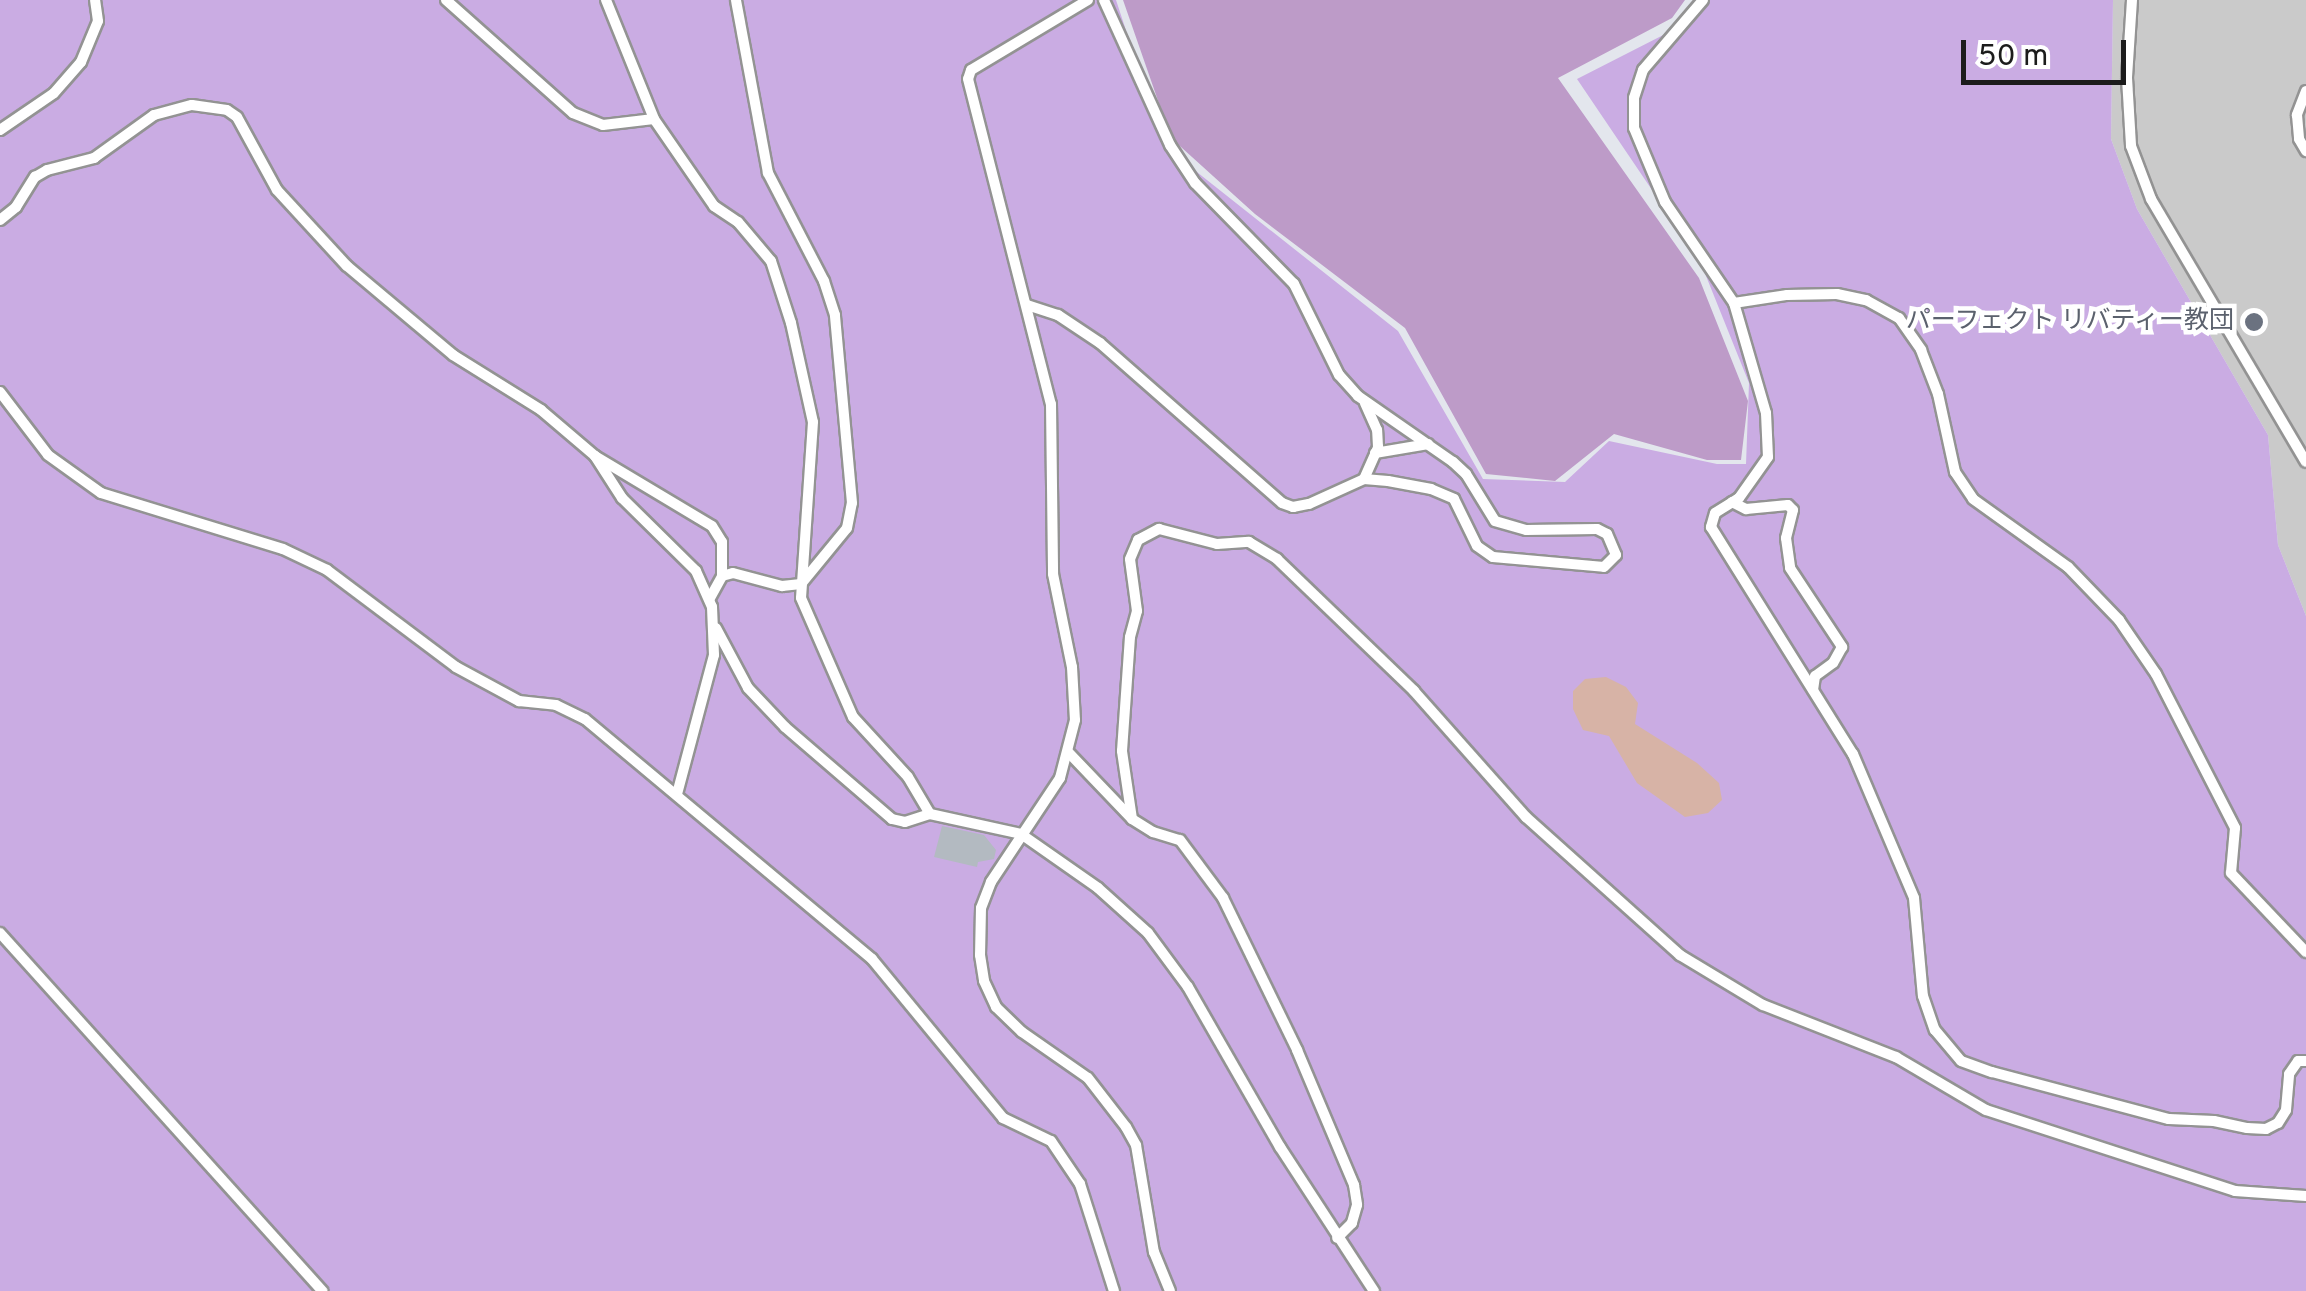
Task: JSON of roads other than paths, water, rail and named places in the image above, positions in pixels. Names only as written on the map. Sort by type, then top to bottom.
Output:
[{"type":"lane","points":[[0,130],[54,93],[81,62],[98,20],[95,0]]},
{"type":"lane","points":[[446,0],[573,112],[603,125],[654,119]]},
{"type":"lane","points":[[606,0],[654,119],[714,206],[738,222],[771,261],[792,324],[812,422],[800,598],[852,717],[908,776],[930,814]]},
{"type":"lane","points":[[722,576],[734,572],[782,586],[801,584],[846,528],[850,516],[835,316],[824,280],[768,173],[736,0]]},
{"type":"lane","points":[[1088,0],[971,70],[968,79],[1051,404],[1053,574],[1072,668],[1075,720],[1060,778],[991,882],[982,908],[984,981],[996,1007],[1022,1032],[1088,1078],[1126,1127],[1136,1145],[1154,1252],[1170,1291]]},
{"type":"lane","points":[[1028,305],[1058,316],[1100,344],[1282,503],[1293,507],[1309,504],[1364,479],[1431,489],[1454,499],[1478,546],[1494,557],[1604,567],[1616,555],[1607,534],[1597,529],[1509,529],[1495,521],[1466,474],[1430,444],[1361,398],[1339,376],[1294,284],[1195,184],[1170,144],[1104,0]]},
{"type":"lane","points":[[1703,0],[1643,70],[1634,98],[1634,128],[1665,202],[1734,303],[1766,413],[1768,457],[1732,502],[1715,513],[1711,527],[1714,538],[1853,754],[1914,898],[1919,919],[1922,996],[1935,1030],[1961,1061],[2169,1120],[2266,1128],[2278,1123],[2286,1110],[2289,1074],[2298,1061],[2306,1062]]},
{"type":"lane","points":[[2132,0],[2127,78],[2130,146],[2151,199],[2306,462]]},
{"type":"lane","points":[[2306,91],[2297,115],[2299,139],[2306,151]]},
{"type":"lane","points":[[0,220],[16,207],[35,177],[111,149],[154,115],[192,105],[226,110],[250,136],[277,190],[347,266],[453,355],[541,410],[595,456],[712,526],[722,542],[722,576],[710,599]]},
{"type":"lane","points":[[1734,303],[1786,295],[1838,294],[1866,300],[1898,318],[1921,350],[1938,394],[1956,472],[1974,499],[2068,567],[2118,620],[2156,674],[2235,828],[2231,873],[2306,952]]},
{"type":"lane","points":[[0,392],[48,455],[101,492],[147,510],[226,528],[327,570],[456,667],[519,701],[574,710],[872,960],[1003,1118],[1051,1140],[1068,1160],[1089,1207],[1114,1291]]},
{"type":"lane","points":[[1361,398],[1377,430],[1375,453],[1364,479]]},
{"type":"lane","points":[[1375,453],[1430,444]]},
{"type":"lane","points":[[595,456],[622,498],[696,571],[710,599],[716,628],[714,655],[678,794]]},
{"type":"lane","points":[[1732,502],[1746,509],[1788,504],[1793,510],[1786,538],[1790,568],[1842,647],[1833,664],[1814,676],[1813,690]]},
{"type":"lane","points":[[1132,819],[1122,751],[1130,637],[1137,611],[1130,559],[1138,540],[1159,529],[1218,544],[1249,542],[1277,559],[1414,691],[1526,817],[1680,955],[1763,1004],[1896,1056],[1986,1110],[2235,1191],[2306,1196]]},
{"type":"lane","points":[[716,628],[748,688],[798,739],[892,820],[905,822],[930,814],[1022,834],[1098,888],[1148,933],[1188,988],[1337,1238],[1374,1291]]},
{"type":"lane","points":[[1069,753],[1132,819],[1153,832],[1180,840],[1222,898],[1354,1184],[1357,1205],[1352,1224],[1337,1238]]},
{"type":"lane","points":[[0,933],[322,1291]]},
{"type":"place","name":"パーフェクト リバティー教団","points":[[2254,322]]}]
